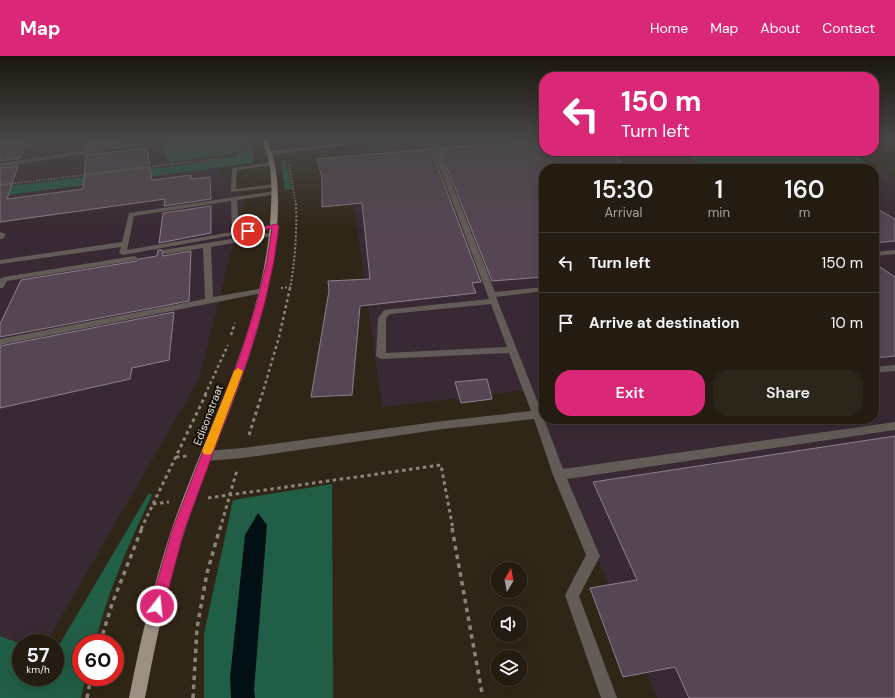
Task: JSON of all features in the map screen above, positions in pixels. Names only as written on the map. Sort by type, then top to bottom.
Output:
[{"type":"main road","name":"Edisonstraat","points":[[137,698],[149,634],[178,531],[244,356],[264,290],[275,230],[275,190],[271,169]]},
{"type":"street","points":[[234,169],[233,191],[275,190]]},
{"type":"street","points":[[443,169],[493,298],[539,409]]},
{"type":"street","points":[[275,190],[234,200],[131,214],[123,253],[236,233],[275,230]]},
{"type":"street","points":[[234,200],[236,233]]},
{"type":"street","points":[[0,286],[4,279],[207,246],[275,230]]},
{"type":"street","points":[[0,262],[125,244]]},
{"type":"street","points":[[207,246],[210,300]]},
{"type":"street","points":[[879,254],[895,252]]},
{"type":"street","points":[[884,253],[895,261]]},
{"type":"street","points":[[0,342],[264,290]]},
{"type":"street","points":[[514,350],[381,356],[382,318],[387,312],[493,298],[539,290]]},
{"type":"street","points":[[879,370],[895,368]]},
{"type":"street","points":[[206,456],[243,453],[443,425],[539,414]]},
{"type":"street","points":[[544,424],[559,475],[593,556],[572,595],[609,698]]},
{"type":"street","points":[[559,475],[895,426]]},
{"type":"path","points":[[0,186],[138,169]]},
{"type":"path","points":[[193,698],[198,628],[206,573],[228,496],[275,353],[289,297],[298,228],[294,179],[290,169]]},
{"type":"path","points":[[231,336],[236,322]]},
{"type":"path","name":"Edisonstraat","points":[[103,634],[114,594],[152,504],[205,398],[229,343]]},
{"type":"path","points":[[152,504],[228,496],[441,465],[482,693]]},
{"type":"path","points":[[86,698],[89,686]]},
{"type":"shaded area","points":[[0,169],[216,169],[245,197],[200,377],[51,634],[12,634],[12,686],[0,698]]},
{"type":"shaded area","points":[[349,169],[539,169],[539,421],[526,390],[382,407]]},
{"type":"shaded area","points":[[879,169],[895,178],[895,698],[657,698],[540,424],[879,424]]},
{"type":"shaded area","points":[[258,513],[267,525],[254,690],[255,698],[231,698],[230,678],[245,535]]},
{"type":"green space","points":[[151,169],[208,169],[0,196],[0,187]]},
{"type":"green space","points":[[282,169],[287,169],[292,189],[285,190]]},
{"type":"green space","points":[[332,484],[333,698],[204,698],[204,634],[233,500]]},
{"type":"green space","points":[[149,493],[152,495],[120,568],[106,605],[97,634],[72,634],[72,686],[84,686],[81,698],[0,698],[0,636],[12,641],[12,686],[64,686],[64,637]]},
{"type":"building","points":[[0,169],[17,169],[7,199],[83,189],[85,169],[150,169],[152,180],[191,175],[191,179],[210,177],[211,199],[164,206],[165,199],[0,222]]},
{"type":"building","points":[[320,169],[439,169],[481,282],[472,283],[476,293],[360,306],[352,395],[311,397],[329,291],[328,281],[370,279],[362,203],[322,207],[322,178]]},
{"type":"building","points":[[447,169],[539,169],[539,277],[492,281]]},
{"type":"building","points":[[211,206],[211,233],[159,243],[163,213]]},
{"type":"building","points":[[879,210],[895,219],[895,241],[879,243]]},
{"type":"building","points":[[158,250],[162,250],[163,256],[191,251],[189,301],[0,337],[0,324],[21,280],[137,261],[139,259],[157,256]]},
{"type":"building","points":[[879,266],[895,277],[895,356],[879,358]]},
{"type":"building","points":[[174,312],[169,360],[132,368],[130,379],[0,408],[0,346]]},
{"type":"building","points":[[487,379],[492,399],[461,403],[455,382]]},
{"type":"building","points":[[895,436],[895,698],[689,698],[675,667],[623,677],[590,588],[637,580],[593,482]]},
{"type":"slow traffic","points":[[208,451],[238,371]]},
{"type":"route","points":[[157,606],[178,531],[244,356],[261,302],[271,261],[276,226],[248,231]]}]
